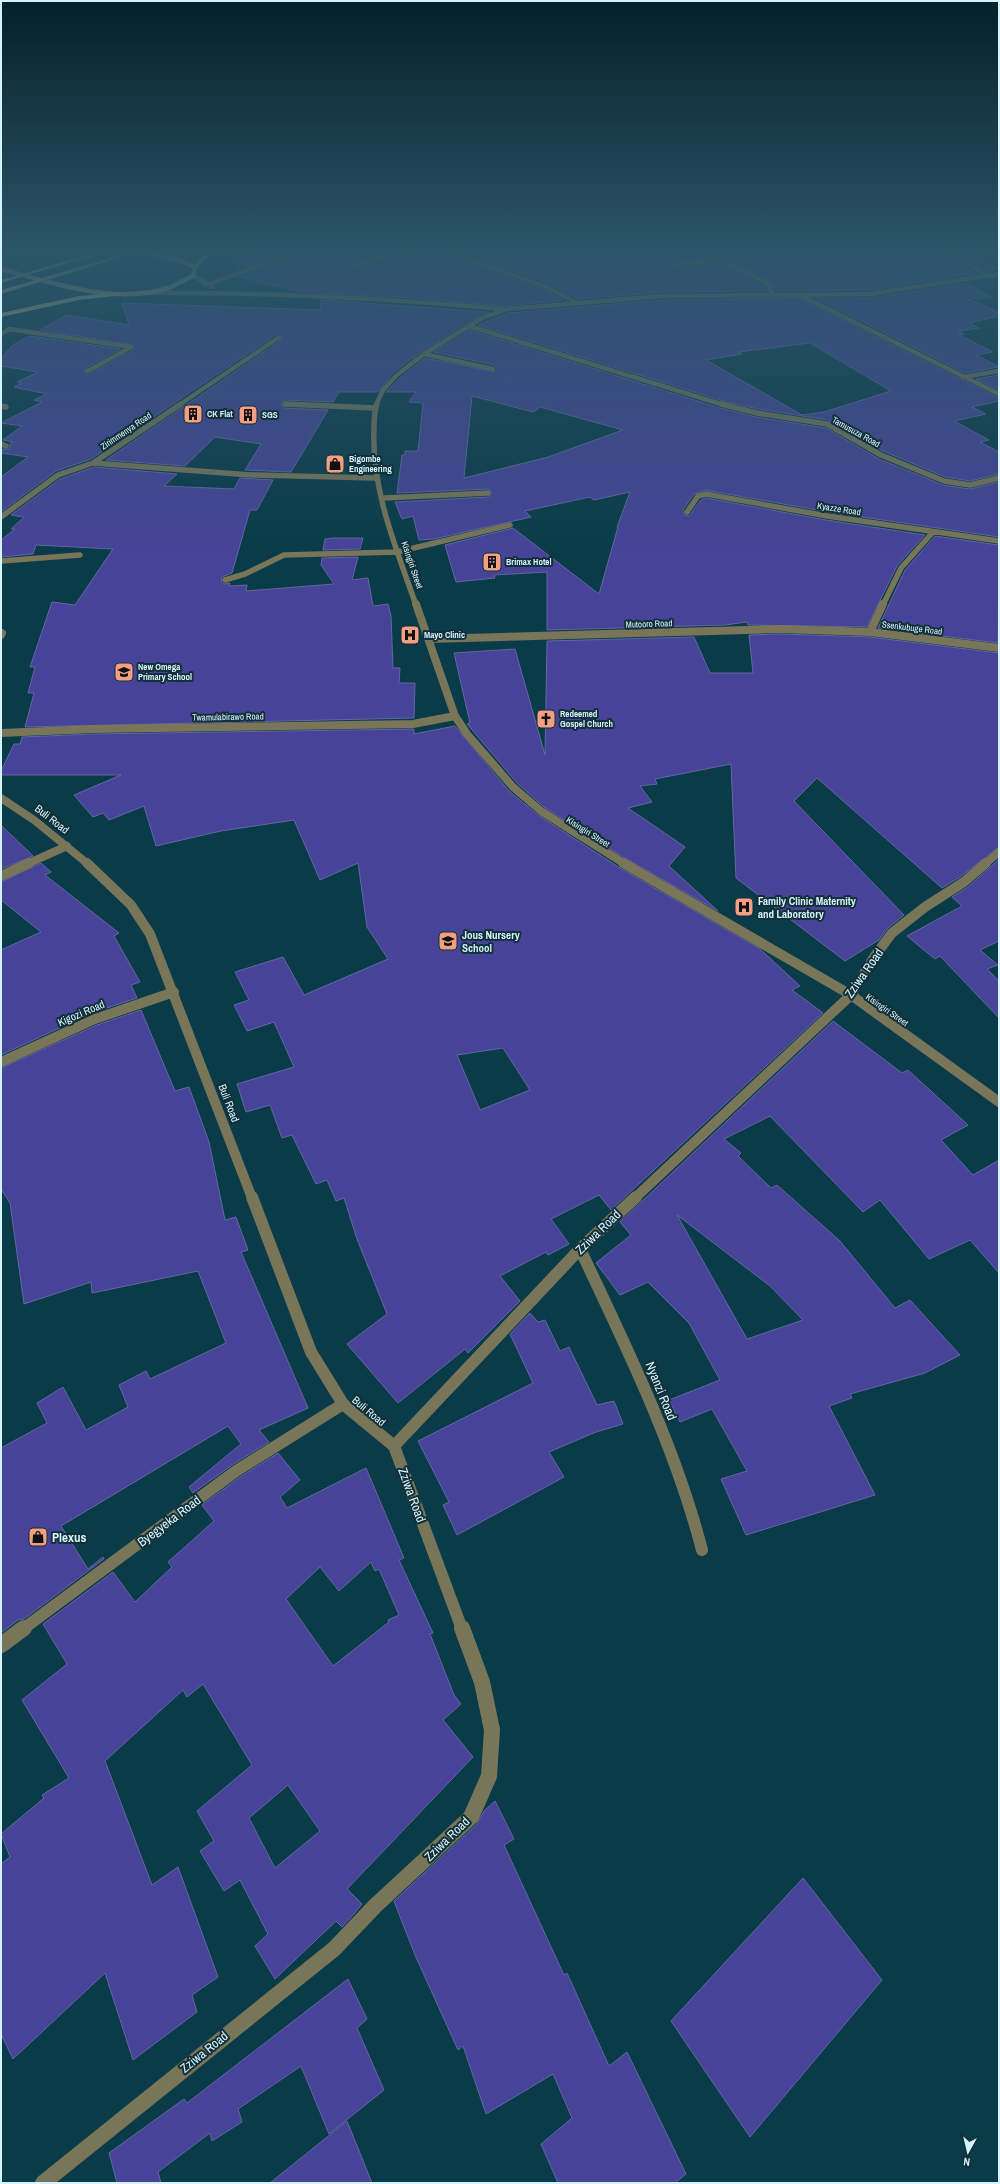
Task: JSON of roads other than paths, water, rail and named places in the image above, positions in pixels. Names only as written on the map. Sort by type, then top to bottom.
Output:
[{"type":"street","points":[[88,371],[124,351]]},
{"type":"street","name":"Zirimmenya Road","points":[[1,517],[58,474],[93,463],[259,351]]},
{"type":"street","name":"Kisingiri Street","points":[[429,351],[397,375],[382,390],[376,408],[373,449],[376,478],[383,498],[397,552],[455,716],[467,734],[513,787],[541,811],[618,860],[716,915],[851,995],[999,1102]]},
{"type":"street","name":"Tamusuza Road","points":[[551,351],[757,413],[822,423],[836,428],[881,455],[944,481],[962,484],[981,483],[999,478]]},
{"type":"street","points":[[911,351],[999,394]]},
{"type":"street","points":[[424,354],[493,369]]},
{"type":"street","points":[[963,377],[999,371]]},
{"type":"street","points":[[285,404],[376,408]]},
{"type":"street","points":[[93,463],[250,475],[376,478]]},
{"type":"street","points":[[383,498],[488,493]]},
{"type":"street","name":"Kyazze Road","points":[[687,512],[698,496],[706,494],[812,514],[999,541]]},
{"type":"street","points":[[225,580],[245,574],[284,555],[397,552],[416,546],[510,525]]},
{"type":"street","name":"Ssenkubuge Road","points":[[933,532],[900,568],[870,632],[999,648]]},
{"type":"street","points":[[1,561],[80,555]]},
{"type":"street","name":"Mutooro Road","points":[[429,640],[780,629],[870,632]]},
{"type":"street","name":"Twamulabirawo Road","points":[[1,733],[92,729],[413,724],[455,716]]},
{"type":"street","name":"Buli Road","points":[[1,798],[15,806],[67,846],[112,885],[142,920],[153,938],[311,1352],[343,1404],[394,1446]]},
{"type":"street","points":[[1,876],[67,846]]},
{"type":"street","name":"Zziwa Road","points":[[43,2183],[334,1949],[375,1906],[471,1817],[489,1776],[492,1730],[482,1682],[394,1446],[580,1249],[851,995],[874,957],[892,933],[925,907],[964,882],[999,852]]},
{"type":"street","name":"Kigozi Road","points":[[1,1062],[95,1019],[174,992]]},
{"type":"street","name":"Nyanzi Road","points":[[580,1249],[626,1347],[671,1456],[693,1511],[702,1550]]},
{"type":"street","name":"Byegyeka Road","points":[[1,1645],[236,1471],[343,1404]]},
{"type":"place","name":"CK Flat","points":[[193,414]]},
{"type":"place","name":"SGS","points":[[248,415]]},
{"type":"place","name":"Bigombe Engineering","points":[[335,464]]},
{"type":"place","name":"Brimax Hotel","points":[[492,562]]},
{"type":"place","name":"Mayo Clinic","points":[[410,635]]},
{"type":"place","name":"New Omega Primary School","points":[[124,672]]},
{"type":"place","name":"Redeemed Gospel Church","points":[[546,719]]},
{"type":"place","name":"Family Clinic Maternity and Laboratory","points":[[744,907]]},
{"type":"place","name":"Jous Nursery School","points":[[448,941]]},
{"type":"place","name":"Plexus","points":[[38,1537]]}]
